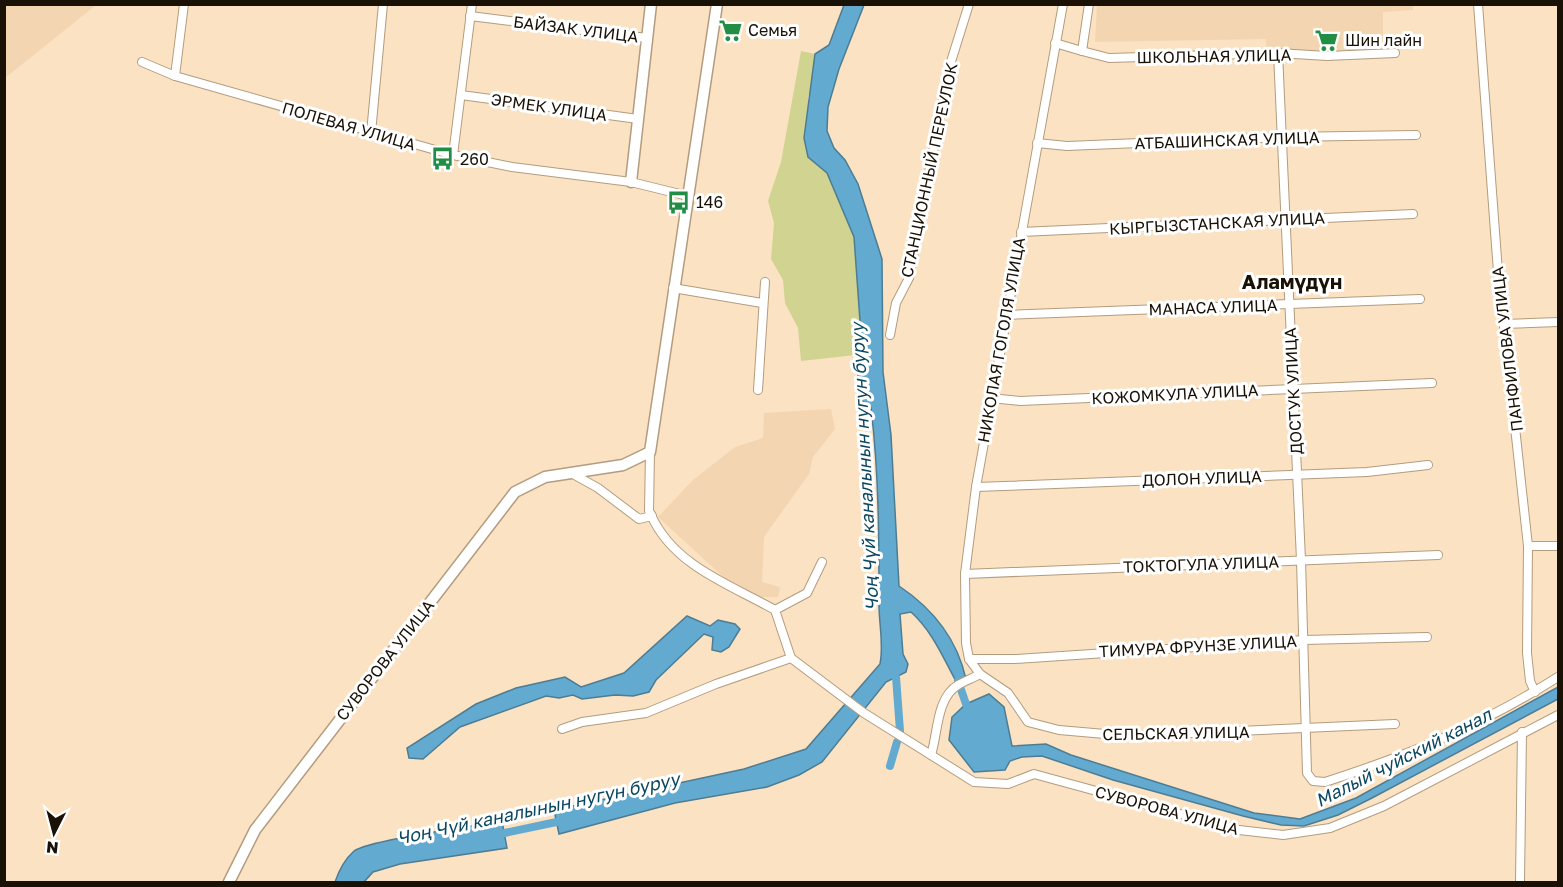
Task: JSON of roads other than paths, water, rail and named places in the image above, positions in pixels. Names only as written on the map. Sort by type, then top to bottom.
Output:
[{"type":"street","points":[[174,76],[184,4]]},
{"type":"street","points":[[453,155],[471,4]]},
{"type":"street","points":[[631,182],[651,4]]},
{"type":"street","points":[[562,729],[582,722],[646,713],[716,684],[791,658],[775,610],[724,586],[685,559],[660,536],[649,511],[650,452],[717,4]]},
{"type":"street","name":"СТАНЦИОННЫЙ ПЕРЕУЛОК","points":[[890,335],[896,303],[909,278],[949,68],[969,4]]},
{"type":"street","name":"НИКОЛАЯ ГОГОЛЯ УЛИЦА","points":[[969,660],[966,643],[965,574],[976,487],[990,398],[1063,4]]},
{"type":"street","points":[[1082,51],[1089,4]]},
{"type":"street","name":"ПАНФИЛОВА УЛИЦА","points":[[1478,4],[1498,272],[1528,546],[1527,653],[1530,681],[1535,692]]},
{"type":"street","points":[[371,133],[383,5]]},
{"type":"street","name":"БАЙЗАК УЛИЦА","points":[[470,16],[647,38]]},
{"type":"street","name":"ШКОЛЬНАЯ УЛИЦА","points":[[1055,43],[1109,57],[1278,53],[1327,56],[1395,53]]},
{"type":"street","name":"ДОСТУК УЛИЦА","points":[[1278,53],[1301,560],[1307,773],[1313,781],[1325,782],[1424,749],[1535,692]]},
{"type":"street","name":"ПОЛЕВАЯ УЛИЦА","points":[[142,62],[174,76],[453,155],[512,167],[631,182],[688,196]]},
{"type":"street","name":"ЭРМЕК УЛИЦА","points":[[460,95],[638,119]]},
{"type":"street","name":"АТБАШИНСКАЯ УЛИЦА","points":[[1037,143],[1067,146],[1282,137],[1416,135]]},
{"type":"street","name":"КЫРГЫЗСТАНСКАЯ УЛИЦА","points":[[1021,232],[1413,214]]},
{"type":"street","points":[[758,390],[765,282]]},
{"type":"street","points":[[673,288],[762,303]]},
{"type":"street","name":"МАНАСА УЛИЦА","points":[[1005,315],[1420,299]]},
{"type":"street","points":[[1504,324],[1558,322]]},
{"type":"street","name":"КОЖОМКУЛА УЛИЦА","points":[[990,398],[1020,401],[1432,383]]},
{"type":"street","name":"СУВОРОВА УЛИЦА","points":[[229,882],[255,830],[515,492],[545,477],[623,465],[650,452]]},
{"type":"street","name":"ДОЛОН УЛИЦА","points":[[976,487],[1367,472],[1428,465]]},
{"type":"street","points":[[571,473],[598,488],[639,519],[652,516]]},
{"type":"street","points":[[1528,546],[1558,546]]},
{"type":"street","name":"ТОКТОГУЛА УЛИЦА","points":[[965,574],[1438,555]]},
{"type":"street","points":[[775,610],[807,593],[822,562]]},
{"type":"street","name":"ТИМУРА ФРУНЗЕ УЛИЦА","points":[[969,660],[1015,659],[1304,639],[1427,637]]},
{"type":"street","name":"СУВОРОВА УЛИЦА","points":[[791,658],[843,699],[974,782],[1008,784],[1034,774],[1239,830],[1283,835],[1330,828],[1384,806],[1558,715]]},
{"type":"street","points":[[931,755],[936,723],[945,701],[956,686],[980,674],[969,660]]},
{"type":"street","name":"СЕЛЬСКАЯ УЛИЦА","points":[[980,674],[1008,693],[1028,722],[1052,729],[1128,736],[1307,730],[1395,724]]},
{"type":"street","points":[[1535,692],[1558,677]]},
{"type":"street","points":[[1520,882],[1522,732]]},
{"type":"water","points":[[844,5],[864,5],[839,69],[828,107],[827,131],[834,148],[845,160],[858,184],[882,259],[883,372],[891,435],[899,586],[922,604],[942,626],[962,664],[966,679],[957,683],[926,628],[911,612],[900,614],[903,654],[908,664],[906,672],[886,682],[822,762],[799,775],[767,787],[675,803],[559,834],[554,810],[744,769],[806,749],[880,664],[876,457],[871,408],[860,399],[856,355],[861,335],[854,237],[827,173],[808,157],[804,138],[815,54],[829,45]]},
{"type":"water","points":[[687,616],[710,626],[718,620],[735,624],[740,629],[729,647],[721,652],[712,650],[713,637],[704,634],[656,680],[649,692],[633,696],[615,695],[582,699],[573,695],[559,698],[546,696],[460,727],[423,759],[409,758],[407,748],[476,704],[516,688],[565,677],[581,687],[624,673]]},
{"type":"water","points":[[1558,687],[1558,699],[1338,815],[1304,826],[1281,825],[1243,816],[1113,780],[1042,756],[1022,757],[1010,761],[1005,770],[974,772],[949,740],[952,717],[966,704],[989,694],[1004,707],[1012,746],[1046,744],[1071,755],[1254,813],[1300,819],[1356,798]]},
{"type":"water","points":[[502,821],[507,848],[400,864],[373,872],[364,882],[335,882],[347,858],[354,851],[363,847],[400,838]]},
{"type":"waterway","points":[[888,670],[896,677],[900,731]]},
{"type":"waterway","points":[[958,681],[966,704]]},
{"type":"waterway","points":[[890,766],[897,742]]},
{"type":"waterway","name":"Чоң Чүй каналынын нугун буруу","points":[[495,835],[566,820]]},
{"type":"place","name":"Семья","points":[[730,30]]},
{"type":"place","name":"Шин лайн","points":[[1327,40]]},
{"type":"place","name":"260","points":[[442,159]]},
{"type":"place","name":"146","points":[[678,202]]},
{"type":"district","name":"Аламүдүн","points":[[1292,281]]},
{"type":"water label","name":"Малый чуйский канал","points":[[1403,757]]}]
